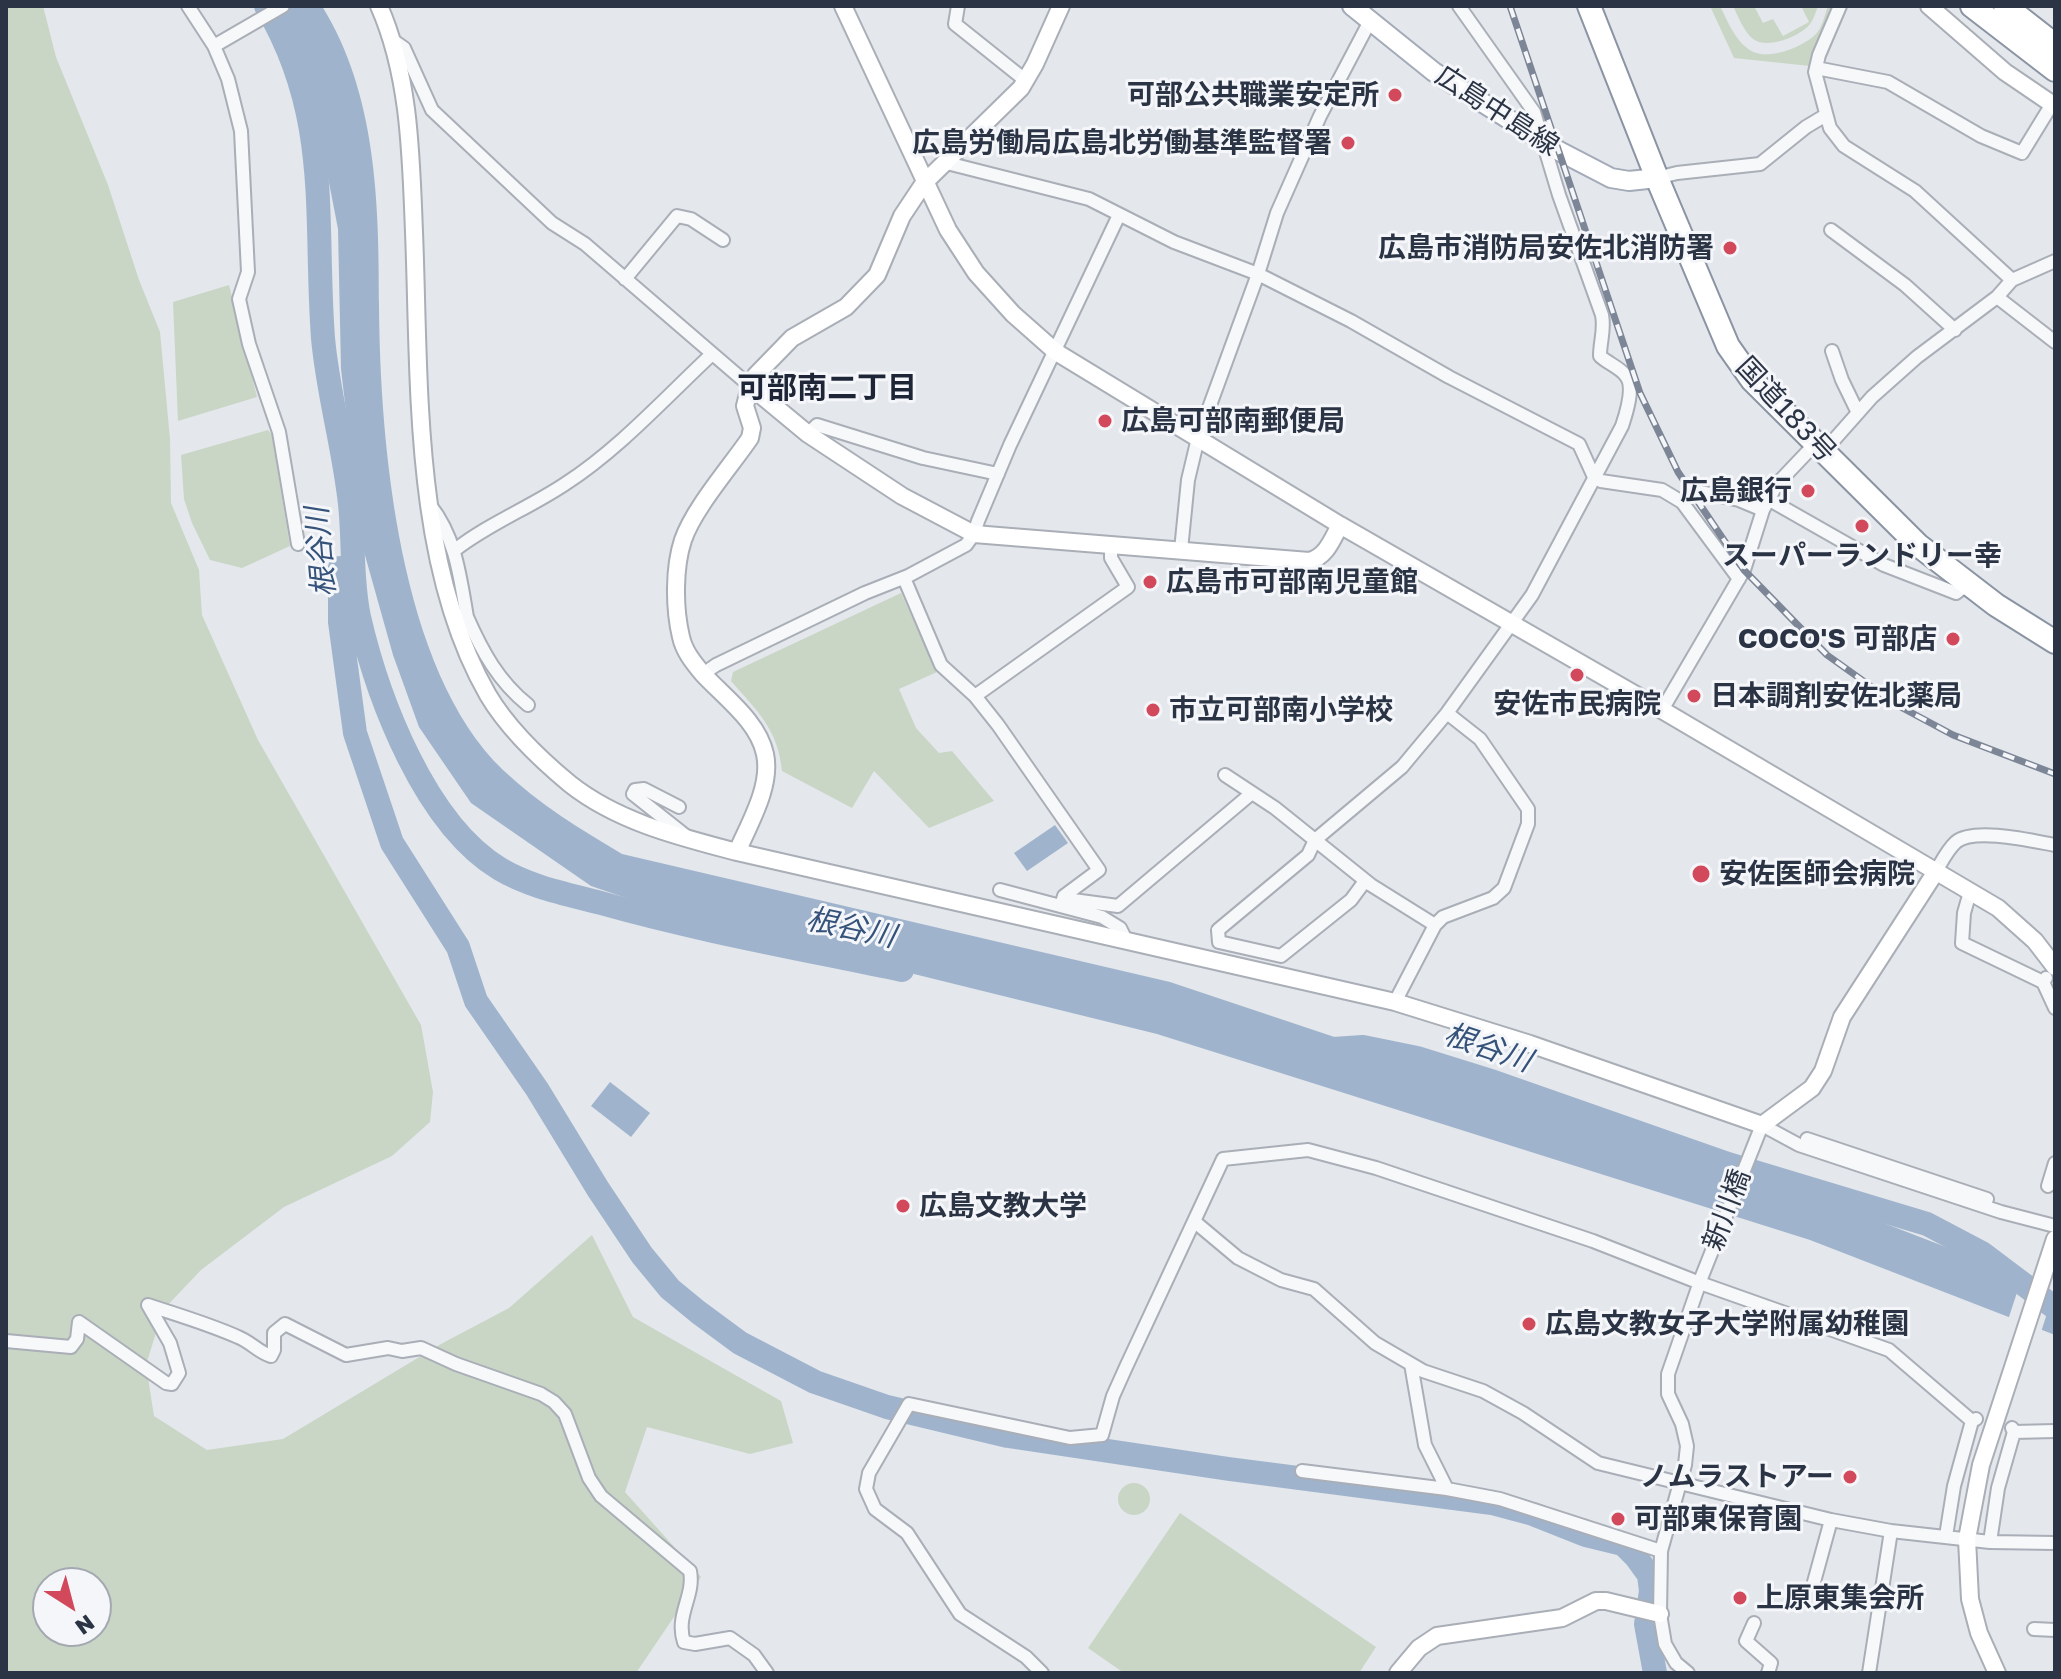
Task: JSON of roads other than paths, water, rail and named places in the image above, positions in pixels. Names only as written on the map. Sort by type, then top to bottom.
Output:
[{"type":"highway","name":"国道183号","points":[[1589,6],[1728,346],[1752,380],[1918,545],[1996,605],[2055,642]]},
{"type":"highway","points":[[1972,6],[2055,70]]},
{"type":"highway","points":[[2005,6],[2055,45]]},
{"type":"main road","name":"広島中島線","points":[[1352,6],[1434,72],[1543,141],[1611,178],[1629,181],[1657,178]]},
{"type":"street","points":[[188,6],[218,44],[241,131],[248,272],[239,299],[249,344],[279,432],[298,544]]},
{"type":"street","points":[[218,44],[283,6]]},
{"type":"street","points":[[379,6],[391,39],[404,95],[412,180],[423,440],[442,577],[489,696],[509,722],[570,784],[638,823],[691,840],[1395,1002],[1530,1044],[1762,1125],[1799,1145],[2055,1226]]},
{"type":"street","points":[[843,6],[948,230],[976,273],[1013,314],[1056,352],[1340,525],[1998,908],[2019,925],[2054,966],[2043,982]]},
{"type":"street","points":[[958,6],[955,24],[1025,80]]},
{"type":"street","points":[[737,852],[757,805],[766,772],[765,756],[760,739],[747,720],[690,659],[681,637],[678,570],[684,539],[695,517],[750,438],[752,428],[745,406],[756,375],[792,338],[846,307],[877,275],[902,216],[924,183],[1021,88],[1061,6]]},
{"type":"street","points":[[1365,881],[1351,900],[1281,956],[1219,942],[1218,930],[1308,855],[1315,840],[1402,767],[1447,713],[1532,595],[1622,426],[1627,409],[1629,383],[1626,376],[1600,356],[1605,329],[1602,315],[1534,112],[1459,6]]},
{"type":"street","points":[[1840,6],[1816,68],[1830,128],[1844,146],[1915,191],[2012,280]]},
{"type":"street","points":[[1816,68],[1888,82],[1981,136],[2022,153],[2054,105],[2005,72],[1929,6]]},
{"type":"street","points":[[1181,550],[1188,480],[1198,438],[1277,213],[1320,116],[1370,21]]},
{"type":"street","points":[[391,39],[404,48],[432,110],[552,223],[585,244],[711,355],[808,434],[902,496],[974,534],[1309,561],[1318,559],[1325,552],[1340,525]]},
{"type":"street","points":[[1657,178],[1674,173],[1760,164],[1826,115]]},
{"type":"street","points":[[943,162],[1089,199],[1174,242],[1258,274],[1351,321],[1449,377],[1579,444],[1594,477],[1601,481],[1662,490],[1682,502],[1739,579]]},
{"type":"street","points":[[703,674],[966,545],[974,534],[998,474],[1119,215]]},
{"type":"street","points":[[625,279],[677,216],[691,219],[723,240]]},
{"type":"street","points":[[1831,230],[1905,285],[1955,330]]},
{"type":"street","points":[[1662,710],[1739,579],[1766,504],[1777,484],[1815,444],[1833,441],[1917,357],[1997,297],[2012,280],[2055,261]]},
{"type":"street","points":[[1997,297],[2055,342]]},
{"type":"street","points":[[1832,351],[1858,413]]},
{"type":"street","points":[[455,550],[473,536],[566,483],[609,451],[711,355]]},
{"type":"street","points":[[808,434],[817,425],[923,458],[998,474]]},
{"type":"street","points":[[1701,492],[1766,504],[1884,565],[1956,593],[1968,584]]},
{"type":"street","points":[[430,505],[442,521],[455,550],[461,619],[499,677],[528,705]]},
{"type":"street","points":[[975,696],[1128,587],[1111,558],[1111,545]]},
{"type":"street","points":[[904,578],[941,665],[975,696],[1099,870],[1064,896],[1061,906]]},
{"type":"street","points":[[1395,1002],[1435,925],[1443,917],[1493,898],[1504,888],[1528,824],[1528,809],[1480,739],[1447,713]]},
{"type":"street","points":[[1225,775],[1315,840],[1365,881],[1435,925]]},
{"type":"street","points":[[679,807],[644,789],[635,790],[633,794],[691,840]]},
{"type":"street","points":[[1061,906],[1073,900],[1118,906],[1252,793]]},
{"type":"street","points":[[1762,1125],[1812,1088],[1823,1071],[1842,1017],[1958,840],[2007,837],[2055,845]]},
{"type":"street","points":[[1000,890],[1102,917],[1120,928],[1126,940]]},
{"type":"street","points":[[1970,892],[1964,913],[1962,943],[2043,982],[2055,1008]]},
{"type":"street","name":"新川橋","points":[[1688,1673],[1676,1663],[1652,1612],[1661,1551],[1687,1446],[1682,1424],[1668,1394],[1668,1374],[1762,1125]]},
{"type":"street","points":[[1042,1673],[1026,1657],[960,1614],[907,1533],[875,1509],[866,1489],[869,1473],[909,1404],[1070,1438],[1102,1435],[1119,1382],[1223,1159],[1308,1150],[1376,1168],[1593,1241],[1889,1350],[1974,1420],[1954,1486],[1946,1536]]},
{"type":"street","points":[[2048,1186],[2055,1163]]},
{"type":"street","points":[[1195,1222],[1238,1258],[1281,1280],[1314,1289],[1375,1343],[1423,1371],[1483,1391],[1542,1424],[1598,1463],[1831,1520],[1891,1531],[1990,1542],[2055,1543]]},
{"type":"street","points":[[1997,1673],[1979,1633],[1970,1599],[1967,1539],[1981,1465],[2055,1239]]},
{"type":"street","points":[[6,1341],[71,1347],[77,1339],[79,1322],[166,1383],[172,1384],[179,1373],[170,1343],[148,1305],[222,1330],[250,1342],[260,1352],[271,1356],[274,1333],[285,1324],[346,1355],[388,1348],[402,1351],[421,1348],[456,1364],[541,1394],[565,1414],[589,1478],[601,1496],[690,1571],[692,1579],[680,1629],[684,1642],[695,1644],[730,1638],[754,1655],[767,1673]]},
{"type":"street","points":[[1411,1364],[1425,1445],[1447,1489]]},
{"type":"street","points":[[1990,1542],[1998,1488],[2013,1430],[2055,1431]]},
{"type":"street","points":[[1302,1471],[1447,1489],[1500,1499],[1661,1551]]},
{"type":"street","points":[[1814,1582],[1831,1520]]},
{"type":"street","points":[[1869,1673],[1891,1531]]},
{"type":"street","points":[[1398,1673],[1419,1648],[1437,1636],[1562,1618],[1596,1601],[1652,1612]]},
{"type":"street","points":[[1754,1623],[1746,1641],[1771,1663],[1768,1673]]},
{"type":"street","points":[[2034,1629],[2055,1630]]},
{"type":"water","points":[[258,6],[322,6],[354,76],[371,151],[375,190],[380,361],[391,487],[402,552],[418,616],[440,675],[468,727],[503,770],[545,805],[622,854],[1170,982],[1837,1205],[1977,1259],[2055,1285],[2055,1335],[1810,1240],[1157,1034],[679,916],[591,886],[471,803],[419,727],[393,655],[361,541],[341,369],[338,229],[320,136],[290,56]]},
{"type":"water","points":[[1055,825],[1068,843],[1027,871],[1014,853]]},
{"type":"water","points":[[610,1082],[650,1113],[631,1137],[591,1106]]},
{"type":"waterway","name":"根谷川","points":[[266,6],[287,47],[311,128],[316,168],[323,338],[347,483],[359,617],[378,685],[392,721],[427,791],[473,849],[500,869],[524,881],[676,922],[902,970]]},
{"type":"waterway","points":[[340,568],[340,622],[355,733],[392,843],[458,947],[476,1001],[537,1089],[642,1255],[670,1289],[740,1343],[815,1382],[887,1407],[1008,1436],[1492,1503],[1533,1514],[1586,1535],[1623,1544],[1649,1575],[1651,1591],[1646,1624],[1655,1673]]},
{"type":"waterway","name":"根谷川","points":[[1333,1049],[1363,1047],[1417,1058],[1728,1164],[1927,1224],[1982,1253],[2055,1308]]},
{"type":"railway","points":[[1510,6],[1640,393],[1678,472],[1744,570],[1827,655],[1897,705],[1953,735],[2055,774]]},
{"type":"place","name":"可部公共職業安定所","points":[[1395,95]]},
{"type":"place","name":"広島労働局広島北労働基準監督署","points":[[1348,143]]},
{"type":"place","name":"広島市消防局安佐北消防署","points":[[1730,248]]},
{"type":"place","name":"広島可部南郵便局","points":[[1105,421]]},
{"type":"place","name":"広島銀行","points":[[1808,491]]},
{"type":"place","name":"スーパーランドリー幸","points":[[1862,526]]},
{"type":"place","name":"広島市可部南児童館","points":[[1150,582]]},
{"type":"place","name":"COCO'S 可部店","points":[[1953,639]]},
{"type":"place","name":"安佐市民病院","points":[[1577,675]]},
{"type":"place","name":"日本調剤安佐北薬局","points":[[1694,696]]},
{"type":"place","name":"市立可部南小学校","points":[[1153,710]]},
{"type":"place","name":"安佐医師会病院","points":[[1701,874]]},
{"type":"place","name":"広島文教大学","points":[[903,1206]]},
{"type":"place","name":"広島文教女子大学附属幼稚園","points":[[1529,1324]]},
{"type":"place","name":"ノムラストアー","points":[[1850,1477]]},
{"type":"place","name":"可部東保育園","points":[[1618,1519]]},
{"type":"place","name":"上原東集会所","points":[[1740,1598]]},
{"type":"district","name":"可部南二丁目","points":[[827,388]]}]
